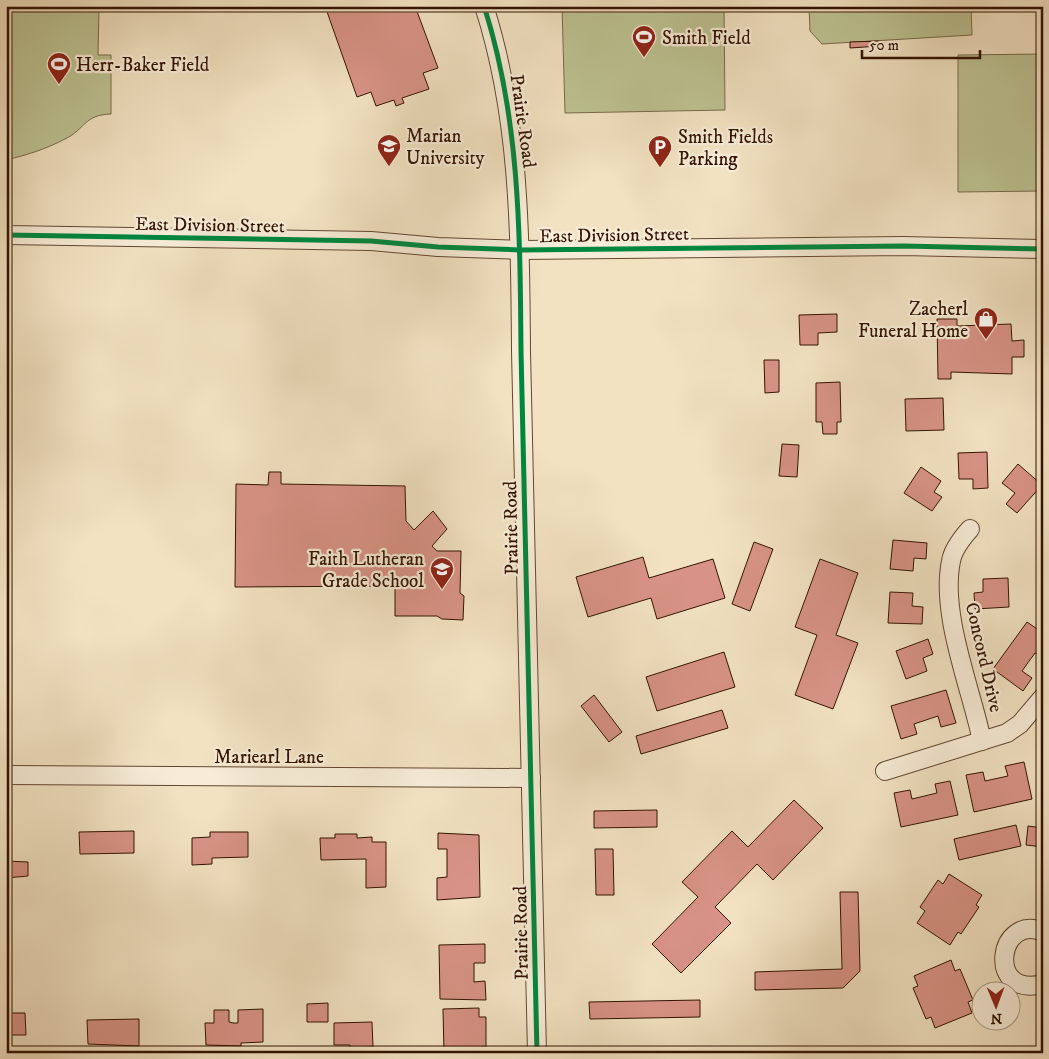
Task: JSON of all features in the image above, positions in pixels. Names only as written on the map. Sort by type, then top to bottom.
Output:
[{"type":"street","name":"Prairie Road","points":[[484,6],[502,72],[514,149],[521,250],[537,1053]]},
{"type":"street","name":"East Division Street","points":[[6,235],[371,241],[438,247],[521,250],[903,246],[1043,249]]},
{"type":"street","name":"Concord Drive","points":[[970,529],[960,540],[951,559],[949,599],[952,624],[982,742]]},
{"type":"street","points":[[885,771],[1007,733],[1020,724],[1043,697]]},
{"type":"street","name":"Mariearl Lane","points":[[6,775],[531,778]]},
{"type":"street","points":[[1043,932],[1028,930],[1018,933],[1007,945],[1003,960],[1006,970],[1012,979],[1021,985],[1032,987],[1043,984]]},
{"type":"green space","name":"Herr-Baker Field","points":[[6,6],[99,6],[98,55],[111,55],[111,114],[95,117],[72,135],[51,146],[6,160]]},
{"type":"green space","name":"Smith Field","points":[[562,6],[724,6],[725,110],[565,113]]},
{"type":"green space","points":[[809,6],[971,6],[972,35],[822,44],[810,31]]},
{"type":"green space","points":[[1043,54],[1043,191],[958,192],[958,55]]},
{"type":"building","points":[[325,6],[415,6],[438,68],[423,73],[429,89],[402,98],[404,103],[396,106],[394,100],[376,106],[371,92],[357,97]]},
{"type":"building","points":[[879,41],[879,46],[850,48],[850,42]]},
{"type":"building","points":[[837,314],[837,332],[818,333],[818,345],[800,345],[799,315]]},
{"type":"building","points":[[937,319],[957,319],[957,326],[1011,324],[1012,341],[1024,340],[1024,357],[1012,357],[1012,374],[951,372],[951,379],[938,379]]},
{"type":"building","points":[[764,360],[779,360],[779,392],[765,393]]},
{"type":"building","points":[[840,382],[841,422],[837,422],[837,434],[823,434],[822,422],[816,422],[816,383]]},
{"type":"building","points":[[943,398],[944,430],[906,431],[905,399]]},
{"type":"building","points":[[782,444],[799,445],[797,477],[779,476]]},
{"type":"building","points":[[987,452],[988,488],[973,489],[973,479],[959,479],[958,453]]},
{"type":"building","points":[[1018,464],[1042,485],[1017,513],[1006,504],[1015,493],[1002,483]]},
{"type":"building","points":[[921,467],[941,481],[934,492],[942,497],[932,511],[904,493]]},
{"type":"building","name":"Faith Lutheran Grade School","points":[[269,472],[281,472],[281,484],[405,486],[406,521],[414,530],[433,511],[447,529],[432,546],[437,551],[461,551],[460,593],[464,596],[463,620],[442,619],[437,616],[395,616],[395,586],[235,587],[236,484],[268,485]]},
{"type":"building","points":[[893,540],[927,543],[926,559],[914,558],[913,571],[890,569]]},
{"type":"building","points":[[754,542],[773,549],[750,611],[732,604]]},
{"type":"building","points":[[643,557],[649,578],[713,559],[725,598],[657,619],[651,598],[588,617],[576,577]]},
{"type":"building","points":[[820,559],[858,573],[836,635],[858,643],[833,709],[795,695],[817,635],[795,627]]},
{"type":"building","points":[[1008,578],[1009,607],[975,609],[974,593],[983,592],[983,579]]},
{"type":"building","points":[[890,592],[913,593],[912,606],[923,607],[922,624],[888,623]]},
{"type":"building","points":[[1027,622],[1043,633],[1043,658],[1035,653],[1022,671],[1032,678],[1023,691],[993,669]]},
{"type":"building","points":[[928,639],[933,654],[923,658],[927,671],[906,679],[896,651]]},
{"type":"building","points":[[724,652],[735,687],[657,711],[646,677]]},
{"type":"building","points":[[946,690],[956,723],[941,727],[938,716],[914,724],[917,734],[901,739],[891,706]]},
{"type":"building","points":[[594,695],[622,732],[609,742],[581,706]]},
{"type":"building","points":[[722,710],[728,728],[641,754],[636,736]]},
{"type":"building","points":[[1024,762],[1032,799],[974,812],[966,775],[983,772],[985,781],[1008,776],[1005,766]]},
{"type":"building","points":[[950,781],[958,815],[901,827],[894,793],[910,790],[912,799],[937,793],[935,784]]},
{"type":"building","points":[[794,800],[823,828],[773,880],[757,864],[715,907],[731,923],[681,973],[652,944],[698,897],[682,882],[732,831],[748,847]]},
{"type":"building","points":[[657,810],[657,827],[594,828],[594,811]]},
{"type":"building","points":[[1016,825],[1021,846],[959,860],[954,839]]},
{"type":"building","points":[[1028,826],[1043,828],[1043,847],[1026,845]]},
{"type":"building","points":[[134,831],[134,853],[80,854],[79,832]]},
{"type":"building","points":[[210,832],[248,832],[248,857],[212,858],[212,864],[192,865],[192,838],[210,837]]},
{"type":"building","points":[[438,833],[479,835],[480,897],[437,900],[437,878],[447,877],[447,849],[438,849]]},
{"type":"building","points":[[335,834],[357,834],[357,838],[372,837],[372,842],[386,842],[386,887],[366,888],[366,859],[321,860],[320,838],[335,838]]},
{"type":"building","points":[[595,849],[613,849],[614,895],[596,895]]},
{"type":"building","points":[[6,861],[28,862],[28,876],[6,878]]},
{"type":"building","points":[[949,874],[982,895],[976,905],[979,907],[961,934],[958,932],[950,945],[917,923],[925,911],[920,907],[938,880],[943,884]]},
{"type":"building","points":[[840,892],[858,892],[860,971],[843,988],[755,990],[755,972],[842,969]]},
{"type":"building","points":[[485,944],[485,963],[474,963],[474,982],[485,981],[486,1000],[440,999],[439,945]]},
{"type":"building","points":[[951,960],[955,971],[960,969],[972,998],[972,1000],[968,1002],[972,1013],[935,1028],[931,1017],[926,1019],[913,988],[918,986],[914,976]]},
{"type":"building","points":[[700,1000],[700,1017],[590,1019],[589,1002]]},
{"type":"building","points":[[328,1003],[328,1022],[307,1022],[307,1004]]},
{"type":"building","points":[[479,1008],[479,1017],[486,1017],[486,1047],[482,1047],[480,1053],[444,1053],[443,1009]]},
{"type":"building","points":[[263,1009],[263,1042],[241,1043],[241,1046],[206,1045],[205,1023],[214,1023],[214,1010],[229,1010],[229,1022],[238,1023],[238,1010]]},
{"type":"building","points":[[6,1013],[25,1013],[26,1035],[10,1035],[10,1040],[6,1040]]},
{"type":"building","points":[[139,1019],[139,1046],[88,1044],[87,1020]]},
{"type":"building","points":[[372,1022],[373,1047],[350,1048],[350,1045],[334,1045],[334,1023]]},
{"type":"cycle path","points":[[484,6],[496,48],[505,91],[516,177],[520,263],[537,1053]]},
{"type":"cycle path","points":[[6,235],[371,241],[438,247],[521,250],[903,246],[1043,249]]},
{"type":"place","name":"Smith Field","points":[[644,58]]},
{"type":"place","name":"Herr-Baker Field","points":[[59,85]]},
{"type":"place","name":"Marian University","points":[[389,167]]},
{"type":"place","name":"Smith Fields Parking","points":[[660,168]]},
{"type":"place","name":"Zacherl Funeral Home","points":[[986,340]]},
{"type":"place","name":"Faith Lutheran Grade School","points":[[442,590]]}]
